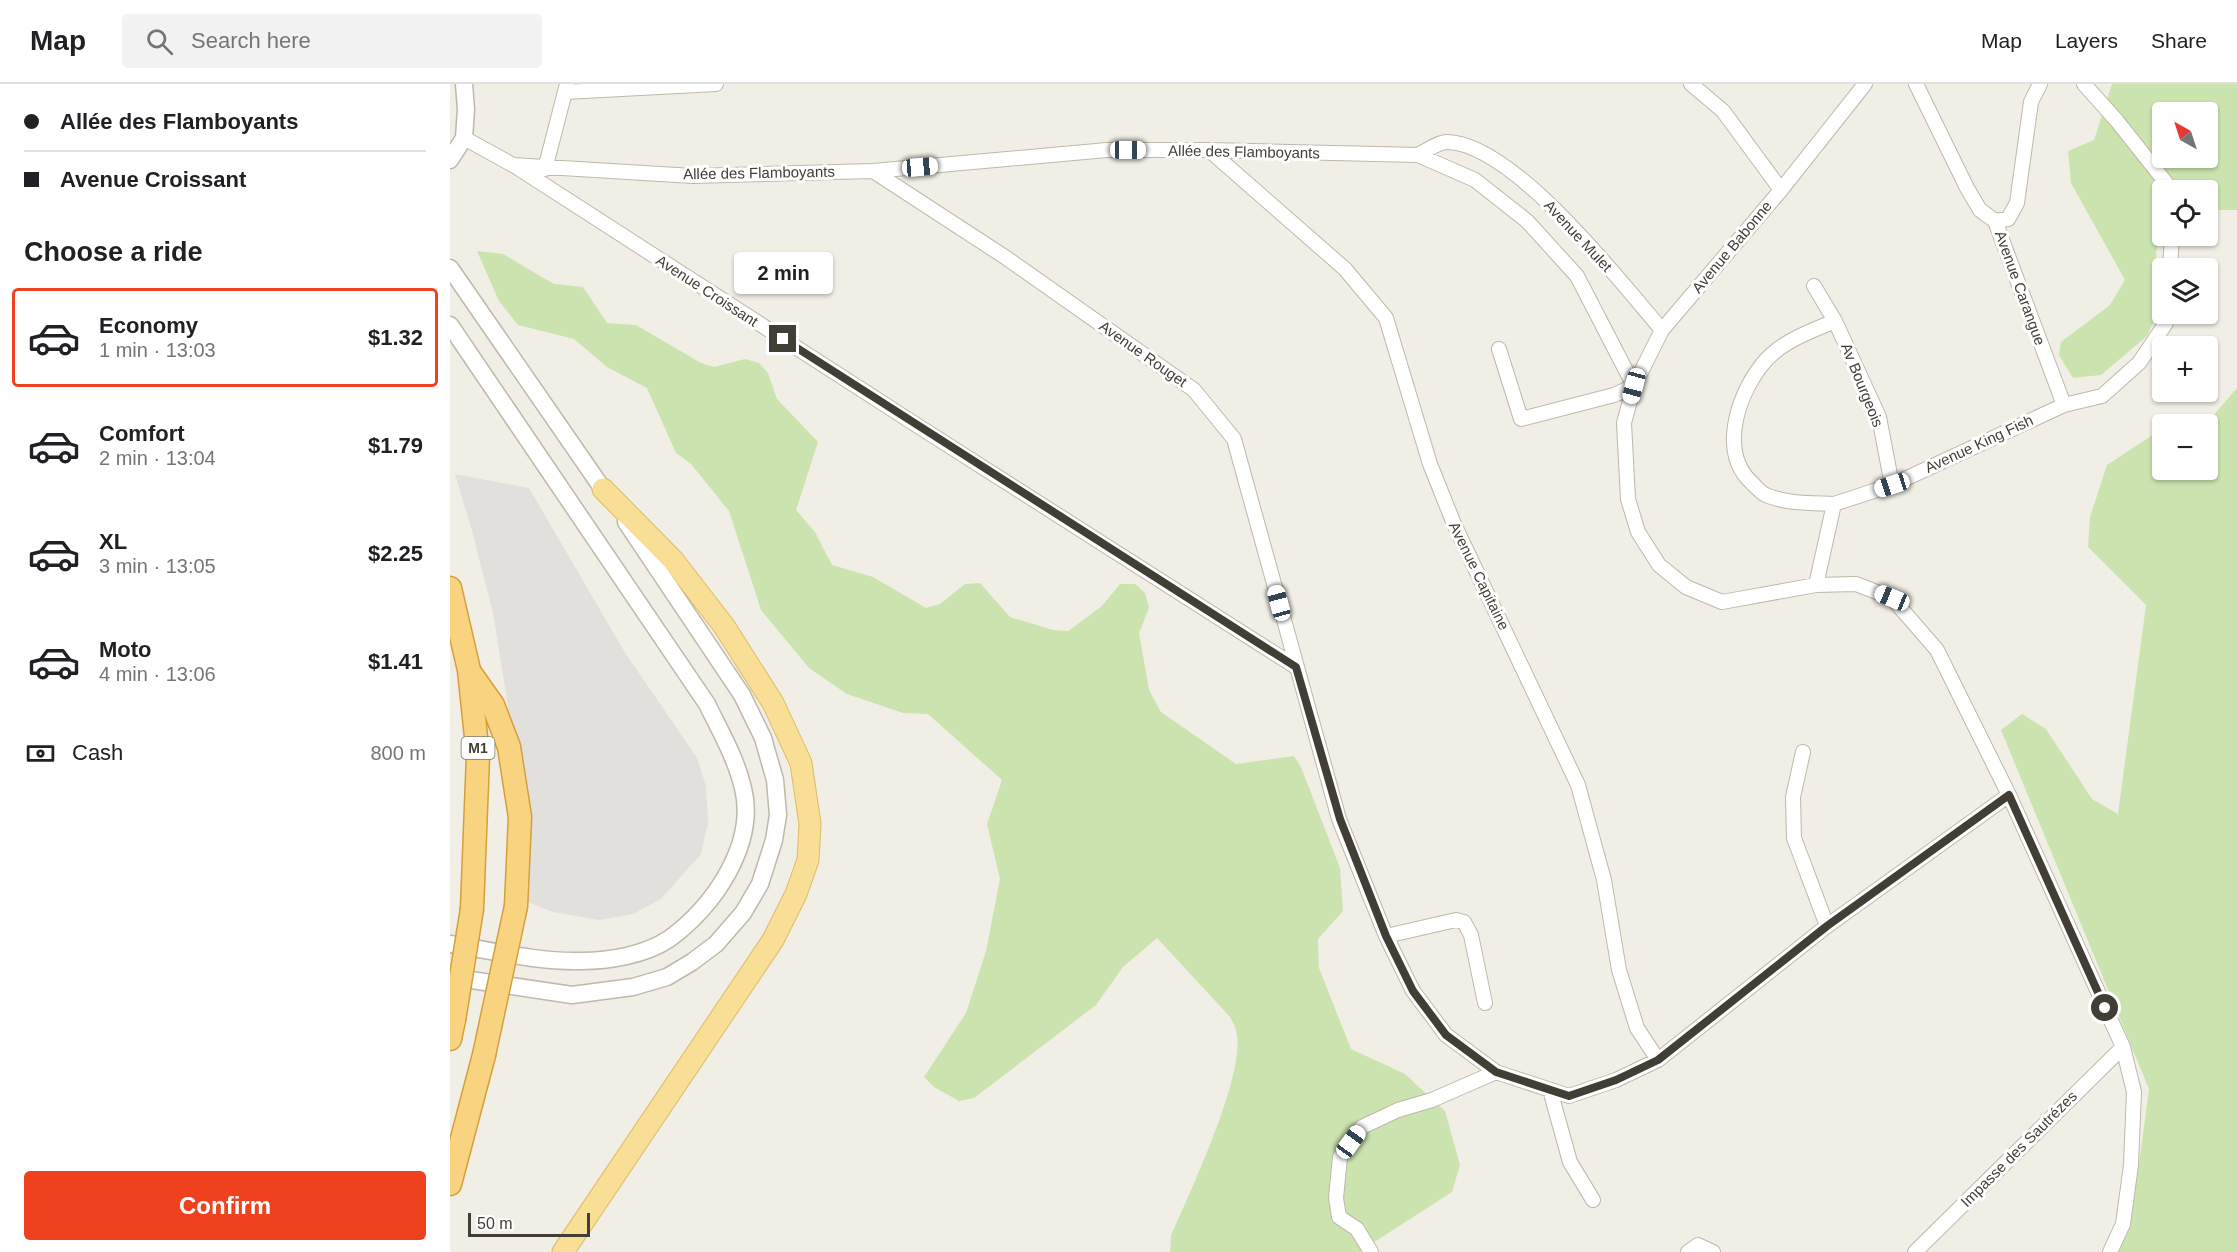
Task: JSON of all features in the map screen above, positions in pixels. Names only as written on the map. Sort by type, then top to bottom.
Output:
[{"type":"highway","name":"M1","points":[[450,588],[468,670],[478,756],[472,909],[452,1030]]},
{"type":"highway","points":[[450,1184],[484,1054],[516,906],[520,817],[509,747],[493,705],[468,670]]},
{"type":"main road","points":[[563,1252],[772,940],[796,894],[808,860],[810,825],[801,763],[773,703],[730,636],[674,560],[603,489]]},
{"type":"street","points":[[450,160],[464,138],[466,109],[464,84]]},
{"type":"street","points":[[545,168],[566,88],[716,84]]},
{"type":"street","points":[[1691,84],[1723,111],[1781,190]]},
{"type":"street","name":"Avenue Babonne","points":[[1816,585],[1722,602],[1686,587],[1659,565],[1638,532],[1628,500],[1624,423],[1634,386],[1662,330],[1781,190],[1865,84]]},
{"type":"street","name":"Avenue Carangue","points":[[1916,84],[1967,188],[1980,210],[1995,220],[2064,405]]},
{"type":"street","points":[[1995,220],[2008,219],[2017,203],[2031,102],[2040,84]]},
{"type":"street","points":[[2084,84],[2164,180]]},
{"type":"street","name":"Allée des Flamboyants","points":[[464,138],[513,165],[693,176],[873,171],[1107,150],[1418,155],[1475,180],[1527,221],[1577,276],[1634,386]]},
{"type":"street","name":"Avenue Mulet","points":[[1418,155],[1445,142],[1471,147],[1494,159],[1558,211],[1662,330]]},
{"type":"street","name":"Avenue Capitaine","points":[[1209,150],[1345,269],[1386,318],[1430,464],[1454,524],[1578,785],[1604,880],[1619,970],[1637,1028],[1658,1060]]},
{"type":"street","name":"Avenue Croissant","points":[[513,165],[1296,667]]},
{"type":"street","name":"Avenue Rouget","points":[[873,171],[1005,257],[1194,390],[1234,439],[1340,819],[1386,936],[1413,991],[1446,1035],[1496,1072],[1569,1096],[1616,1080],[1658,1060],[1827,926],[2009,795]]},
{"type":"street","points":[[450,268],[742,695],[763,738],[775,780],[778,815],[774,840],[760,884],[742,914],[716,944],[667,977],[633,987],[572,995],[450,977]]},
{"type":"street","name":"Av Bourgeois","points":[[1814,286],[1835,321],[1879,417],[1892,485]]},
{"type":"street","points":[[1835,321],[1793,339],[1762,364],[1739,403],[1733,447],[1743,475],[1765,495],[1791,501],[1834,504],[1816,585],[1856,584],[1892,598],[1937,650],[2009,795],[2123,1047],[2134,1092],[2131,1165],[2123,1224],[2110,1252]]},
{"type":"street","points":[[450,324],[707,704],[733,757],[744,789],[746,823],[729,874],[698,914],[667,940],[631,955],[581,961],[525,956],[450,944]]},
{"type":"street","name":"Avenue King Fish","points":[[1834,504],[1892,485],[2064,405],[2102,396],[2139,363],[2165,324]]},
{"type":"street","points":[[1499,349],[1521,419],[1614,395],[1634,386]]},
{"type":"street","points":[[1803,752],[1793,797],[1794,838],[1827,926]]},
{"type":"street","points":[[1386,936],[1456,920],[1464,922],[1471,935],[1485,1003]]},
{"type":"street","name":"Impasse des Sautrézes","points":[[1915,1252],[2123,1047]]},
{"type":"street","points":[[1371,1252],[1357,1228],[1339,1217],[1335,1198],[1341,1157],[1362,1127],[1398,1110],[1432,1100],[1496,1072]]},
{"type":"street","points":[[1550,1090],[1570,1162],[1593,1200]]},
{"type":"street","points":[[1688,1252],[1698,1245],[1713,1252]]},
{"type":"green space","points":[[2112,84],[2237,84],[2237,210],[2218,210],[2218,180],[2152,180],[2152,246],[2158,246],[2156,258],[2152,258],[2153,324],[2147,336],[2101,375],[2073,378],[2059,355],[2061,342],[2110,305],[2125,280],[2071,183],[2068,151],[2094,140]]},
{"type":"green space","points":[[477,251],[503,254],[554,284],[583,287],[607,323],[636,325],[701,363],[714,367],[745,359],[759,363],[768,373],[777,399],[818,442],[796,510],[815,532],[832,565],[873,577],[926,608],[940,604],[965,584],[980,583],[1010,617],[1053,630],[1068,631],[1102,606],[1120,584],[1135,584],[1145,593],[1149,608],[1139,633],[1149,690],[1161,712],[1236,764],[1294,756],[1301,767],[1340,868],[1343,911],[1318,939],[1319,968],[1351,1049],[1405,1074],[1445,1111],[1460,1165],[1452,1192],[1359,1252],[1170,1252],[1171,1236],[1215,1133],[1233,1074],[1237,1049],[1236,1030],[1230,1017],[1157,938],[1123,967],[1096,1005],[974,1098],[959,1101],[934,1087],[924,1077],[966,1013],[986,951],[1000,879],[987,824],[1002,780],[928,714],[903,713],[847,694],[809,668],[761,610],[729,511],[691,464],[676,453],[647,388],[607,367],[574,339],[518,325],[499,301]]},
{"type":"green space","points":[[2237,388],[2237,1252],[2106,1252],[2138,1172],[2149,1089],[2001,730],[2022,714],[2046,729],[2092,799],[2118,814],[2146,605],[2088,547],[2090,517],[2107,465],[2152,435],[2152,480],[2218,480],[2218,414],[2215,414]]},
{"type":"shaded area","points":[[455,474],[529,488],[624,651],[697,758],[706,786],[708,823],[701,854],[661,899],[633,914],[599,920],[553,912],[525,901],[516,756],[493,613]]},
{"type":"route","points":[[783,339],[1296,667],[1340,819],[1386,936],[1413,991],[1446,1035],[1496,1072],[1569,1096],[1616,1080],[1658,1060],[1827,926],[2009,795],[2105,1008]]}]
